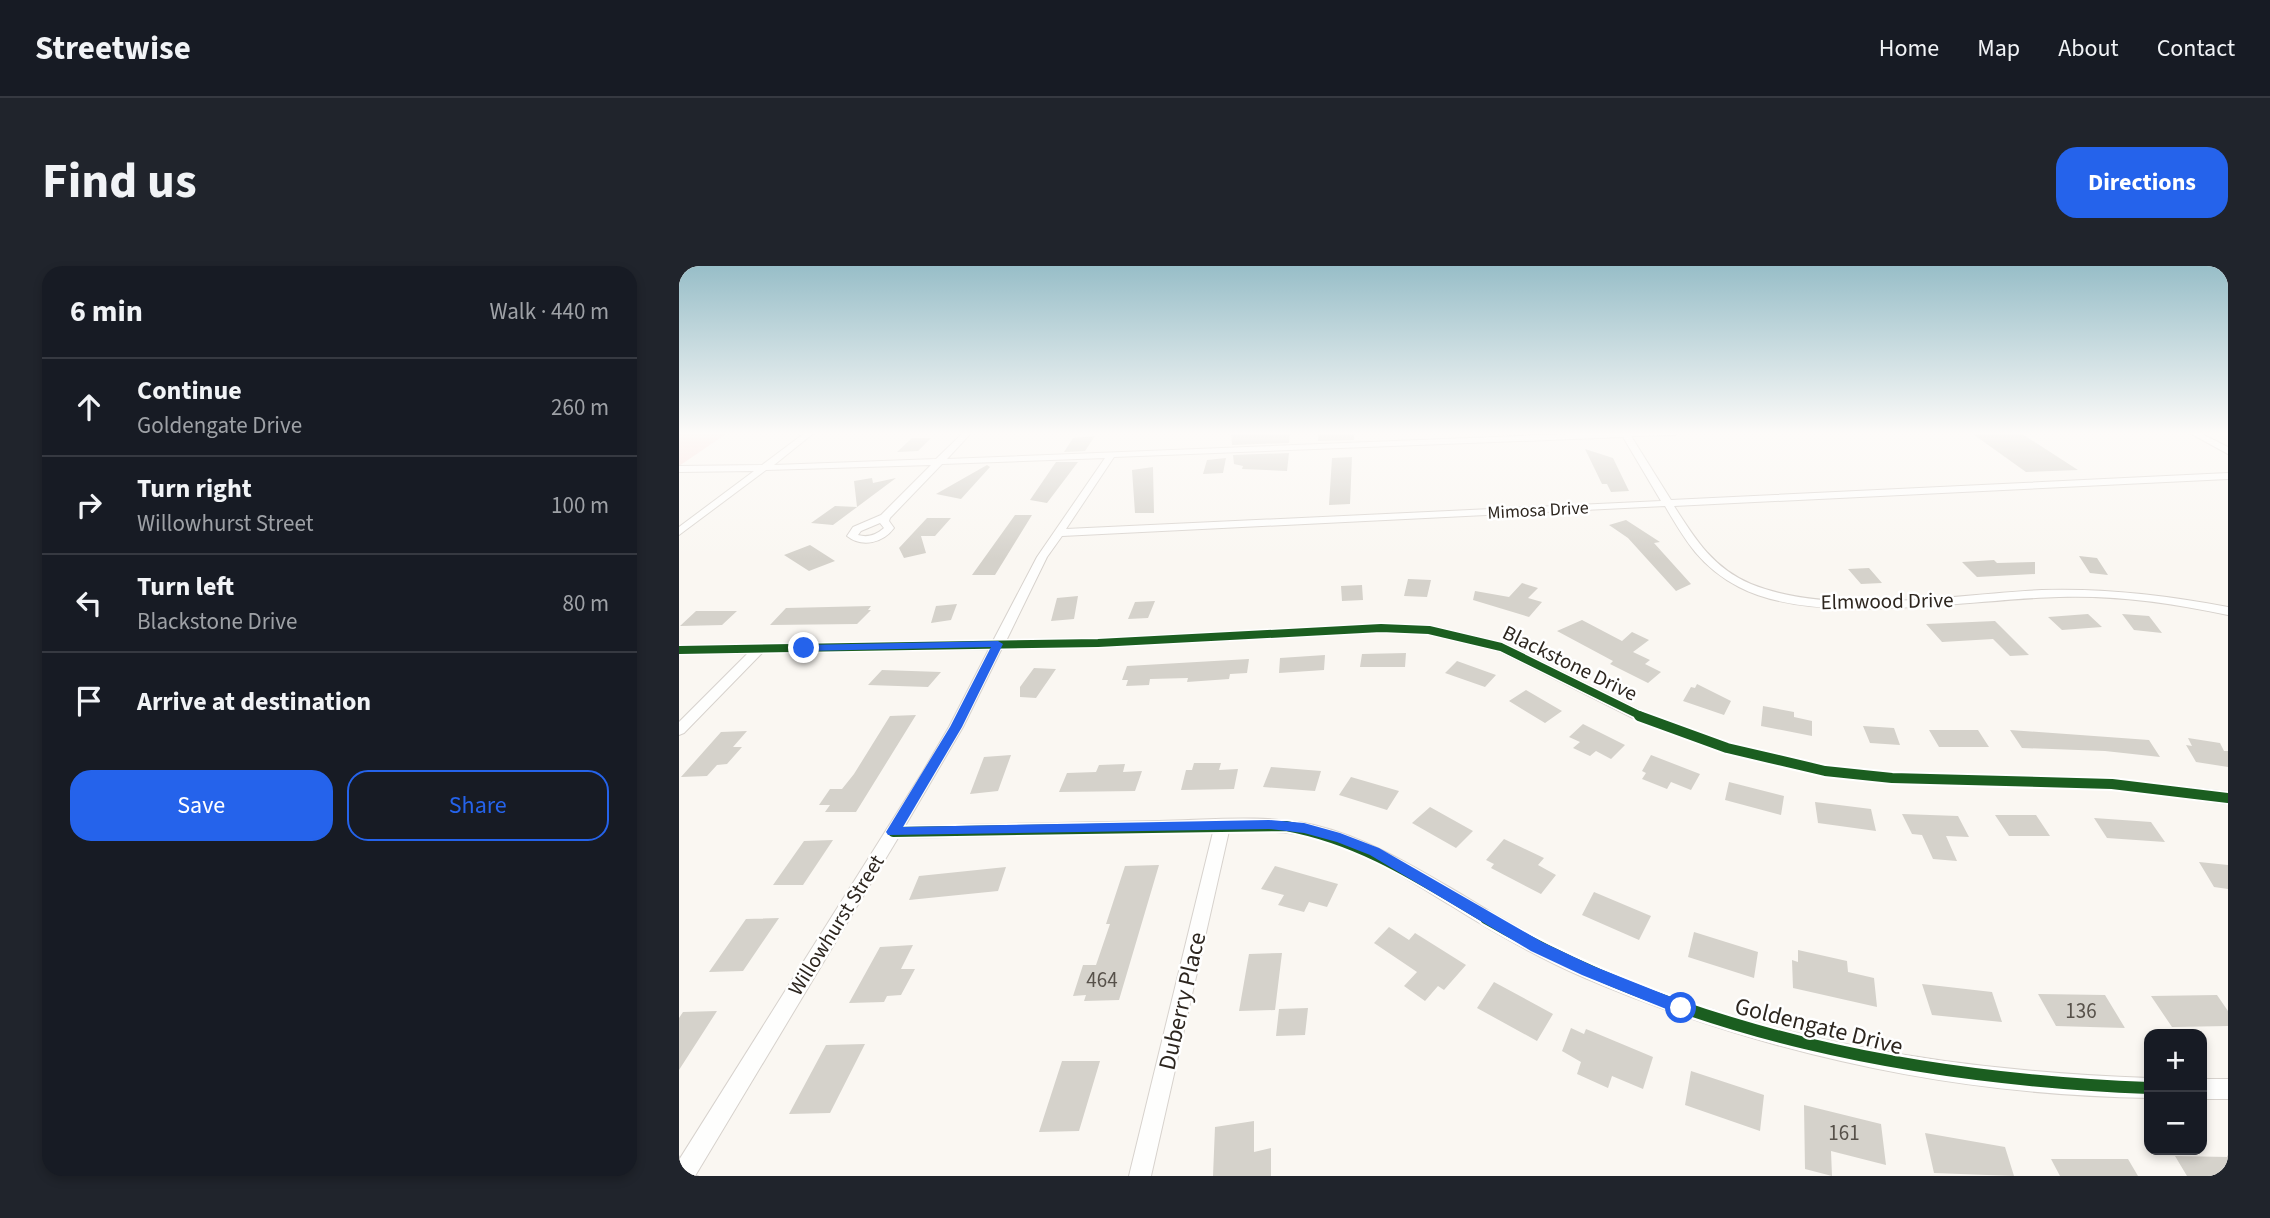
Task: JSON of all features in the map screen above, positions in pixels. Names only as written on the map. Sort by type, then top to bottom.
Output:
[{"type":"street","points":[[679,532],[755,474]]},
{"type":"street","points":[[885,517],[927,474]]},
{"type":"street","name":"Willowhurst Street","points":[[682,1176],[956,727],[1057,533],[1099,474]]},
{"type":"street","name":"Elmwood Drive","points":[[1651,474],[1695,548],[1717,570],[1755,589],[1802,601],[1861,605],[2036,594],[2107,593],[2162,599],[2228,611]]},
{"type":"street","name":"Mimosa Drive","points":[[1057,533],[2228,476]]},
{"type":"street","name":"Blackstone Drive","points":[[679,650],[1181,640],[1381,628],[1429,631],[1501,647],[1648,720],[1727,748],[1825,771],[1892,778],[2112,784],[2228,798]]},
{"type":"street","points":[[679,730],[760,648]]},
{"type":"street","name":"Goldengate Drive","points":[[893,832],[1269,824],[1304,828],[1374,851],[1498,925],[1588,971],[1663,1002],[1750,1031],[1849,1056],[1973,1078],[2064,1086],[2144,1088]]},
{"type":"street","name":"Duberry Place","points":[[1140,1176],[1223,825]]},
{"type":"street","points":[[2207,1089],[2228,1089]]},
{"type":"building","points":[[970,474],[983,474],[961,499],[936,494]]},
{"type":"building","points":[[1047,474],[1069,474],[1047,503],[1030,500]]},
{"type":"building","points":[[1132,474],[1153,474],[1154,513],[1135,513]]},
{"type":"building","points":[[1331,474],[1351,474],[1350,504],[1329,505]]},
{"type":"building","points":[[1597,474],[1621,474],[1629,491],[1611,492],[1607,484],[1602,484]]},
{"type":"building","points":[[872,478],[873,483],[896,478],[833,525],[811,523],[835,506],[857,507],[854,481]]},
{"type":"building","points":[[1015,515],[1032,515],[995,575],[972,575]]},
{"type":"building","points":[[927,518],[951,518],[935,536],[921,536],[926,553],[904,558],[899,548]]},
{"type":"building","points":[[1626,520],[1660,542],[1654,543],[1691,584],[1676,591],[1628,538],[1609,525]]},
{"type":"building","points":[[810,545],[835,561],[809,571],[784,555]]},
{"type":"building","points":[[2079,556],[2097,558],[2108,575],[2090,573]]},
{"type":"building","points":[[1994,560],[1997,563],[2035,562],[2035,574],[1977,577],[1962,562]]},
{"type":"building","points":[[1869,568],[1882,583],[1861,584],[1848,569]]},
{"type":"building","points":[[1408,579],[1431,580],[1427,597],[1404,596]]},
{"type":"building","points":[[1522,583],[1538,588],[1528,598],[1542,602],[1529,617],[1473,600],[1475,591],[1509,597]]},
{"type":"building","points":[[1362,585],[1363,600],[1342,601],[1341,586]]},
{"type":"building","points":[[1078,596],[1074,619],[1051,621],[1057,598]]},
{"type":"building","points":[[1155,601],[1148,618],[1128,619],[1135,602]]},
{"type":"building","points":[[957,604],[951,620],[931,623],[936,606]]},
{"type":"building","points":[[871,606],[868,610],[871,610],[857,624],[770,625],[786,608]]},
{"type":"building","points":[[696,611],[737,611],[722,625],[680,626]]},
{"type":"building","points":[[2088,614],[2102,627],[2062,630],[2048,617]]},
{"type":"building","points":[[2122,614],[2149,616],[2162,633],[2134,630]]},
{"type":"building","points":[[1582,620],[1622,641],[1632,632],[1649,640],[1633,652],[1650,660],[1645,664],[1661,672],[1648,683],[1610,664],[1613,661],[1557,631]]},
{"type":"building","points":[[1995,621],[2029,655],[2010,656],[1993,639],[1942,642],[1926,624]]},
{"type":"building","points":[[1406,653],[1405,667],[1360,667],[1362,654]]},
{"type":"building","points":[[1325,655],[1324,670],[1279,673],[1280,658]]},
{"type":"building","points":[[1249,659],[1247,673],[1230,674],[1229,679],[1187,682],[1188,678],[1150,679],[1149,685],[1126,686],[1128,680],[1122,680],[1127,666]]},
{"type":"building","points":[[1457,661],[1496,675],[1485,687],[1445,673]]},
{"type":"building","points":[[1034,668],[1056,669],[1036,698],[1020,697],[1020,687]]},
{"type":"building","points":[[882,670],[941,672],[928,687],[868,685]]},
{"type":"building","points":[[1697,684],[1731,701],[1724,715],[1683,701],[1691,687],[1695,688]]},
{"type":"building","points":[[1526,690],[1562,711],[1545,723],[1509,701]]},
{"type":"building","points":[[1763,706],[1794,712],[1794,717],[1812,721],[1812,736],[1761,726]]},
{"type":"building","points":[[916,715],[856,812],[825,812],[830,805],[819,805],[830,789],[842,789],[854,774],[890,716]]},
{"type":"building","points":[[1583,724],[1625,745],[1611,759],[1596,751],[1590,756],[1573,748],[1580,742],[1569,737]]},
{"type":"building","points":[[1863,726],[1894,728],[1900,745],[1870,743]]},
{"type":"building","points":[[1929,730],[1978,730],[1989,747],[1939,747]]},
{"type":"building","points":[[2010,730],[2149,740],[2160,757],[2105,751],[2022,748]]},
{"type":"building","points":[[747,731],[733,747],[742,747],[727,764],[717,765],[707,776],[681,777],[721,732]]},
{"type":"building","points":[[2188,738],[2220,743],[2224,751],[2228,751],[2228,767],[2196,762],[2186,745],[2192,746]]},
{"type":"building","points":[[1011,755],[998,791],[970,794],[984,757]]},
{"type":"building","points":[[1651,755],[1700,774],[1691,790],[1671,782],[1667,789],[1642,779],[1646,773],[1642,771]]},
{"type":"building","points":[[1194,763],[1221,763],[1219,770],[1238,769],[1234,789],[1181,790],[1186,770],[1192,770]]},
{"type":"building","points":[[1125,764],[1123,772],[1142,771],[1135,791],[1059,792],[1067,773],[1096,772],[1099,765]]},
{"type":"building","points":[[1271,767],[1321,771],[1315,791],[1263,787]]},
{"type":"building","points":[[1351,777],[1399,791],[1387,810],[1339,795]]},
{"type":"building","points":[[1729,782],[1784,796],[1781,815],[1725,800]]},
{"type":"building","points":[[1815,802],[1871,809],[1876,831],[1818,823]]},
{"type":"building","points":[[1430,807],[1473,831],[1456,848],[1412,823]]},
{"type":"building","points":[[1902,814],[1958,816],[1969,837],[1946,836],[1957,861],[1933,859],[1922,835],[1912,834]]},
{"type":"building","points":[[1995,815],[2036,815],[2050,836],[2009,836]]},
{"type":"building","points":[[2094,818],[2151,822],[2165,842],[2107,838]]},
{"type":"building","points":[[1504,839],[1544,858],[1538,865],[1556,875],[1541,894],[1491,868],[1494,864],[1486,860]]},
{"type":"building","points":[[833,840],[803,885],[773,885],[804,841]]},
{"type":"building","points":[[2199,862],[2228,865],[2228,889],[2214,887]]},
{"type":"building","points":[[1159,865],[1119,1000],[1084,1001],[1086,995],[1073,996],[1083,965],[1096,965],[1125,866]]},
{"type":"building","points":[[1275,866],[1338,884],[1327,907],[1309,902],[1304,912],[1278,905],[1284,895],[1261,889]]},
{"type":"building","points":[[1006,867],[998,891],[909,900],[919,876]]},
{"type":"building","points":[[1594,892],[1651,916],[1639,940],[1582,915]]},
{"type":"building","points":[[779,918],[743,971],[709,972],[746,919]]},
{"type":"building","points":[[1389,927],[1409,940],[1415,933],[1466,965],[1444,990],[1438,986],[1425,1001],[1404,986],[1417,972],[1374,943]]},
{"type":"building","points":[[1694,932],[1758,952],[1754,978],[1688,957]]},
{"type":"building","points":[[913,945],[901,969],[915,969],[901,995],[887,996],[884,1002],[849,1003],[880,947]]},
{"type":"building","points":[[1798,950],[1847,961],[1848,972],[1874,978],[1877,1007],[1793,988],[1792,960],[1798,962]]},
{"type":"building","points":[[1282,953],[1275,1010],[1239,1011],[1249,954]]},
{"type":"building","points":[[1494,982],[1553,1014],[1537,1041],[1477,1008]]},
{"type":"building","points":[[1922,984],[1992,992],[2002,1022],[1932,1015]]},
{"type":"building","points":[[2038,994],[2105,995],[2125,1028],[2056,1026]]},
{"type":"building","points":[[2217,995],[2228,1011],[2228,1026],[2172,1027],[2151,996]]},
{"type":"building","points":[[1308,1008],[1305,1035],[1276,1036],[1279,1009]]},
{"type":"building","points":[[717,1011],[679,1070],[679,1018],[683,1012]]},
{"type":"building","points":[[1571,1028],[1584,1034],[1586,1029],[1653,1057],[1643,1089],[1612,1076],[1608,1088],[1577,1074],[1581,1062],[1562,1051]]},
{"type":"building","points":[[865,1044],[830,1113],[789,1114],[826,1045]]},
{"type":"building","points":[[1062,1061],[1100,1061],[1079,1131],[1039,1132]]},
{"type":"building","points":[[1691,1071],[1764,1095],[1760,1131],[1685,1105]]},
{"type":"building","points":[[1804,1105],[1881,1124],[1886,1165],[1831,1151],[1832,1176],[1805,1169]]},
{"type":"building","points":[[1254,1121],[1254,1152],[1271,1148],[1271,1176],[1213,1176],[1215,1127]]},
{"type":"building","points":[[1925,1133],[2005,1147],[2014,1176],[1934,1173]]},
{"type":"building","points":[[2175,1156],[2228,1157],[2228,1176],[2187,1176]]},
{"type":"building","points":[[2051,1159],[2128,1159],[2138,1176],[2060,1176]]},
{"type":"cycle path","points":[[679,650],[1098,643],[1381,628],[1429,630],[1501,647],[1648,720],[1727,748],[1825,771],[1892,778],[2112,784],[2228,798]]},
{"type":"cycle path","points":[[893,832],[1256,825],[1314,831],[1366,849],[1390,861],[1510,932],[1574,965],[1657,999],[1726,1022],[1794,1042],[1934,1070],[2005,1079],[2144,1088]]},
{"type":"route","points":[[804,648],[998,644],[956,727],[893,832],[1269,824],[1304,828],[1374,851],[1537,946],[1588,971],[1681,1008]]}]
